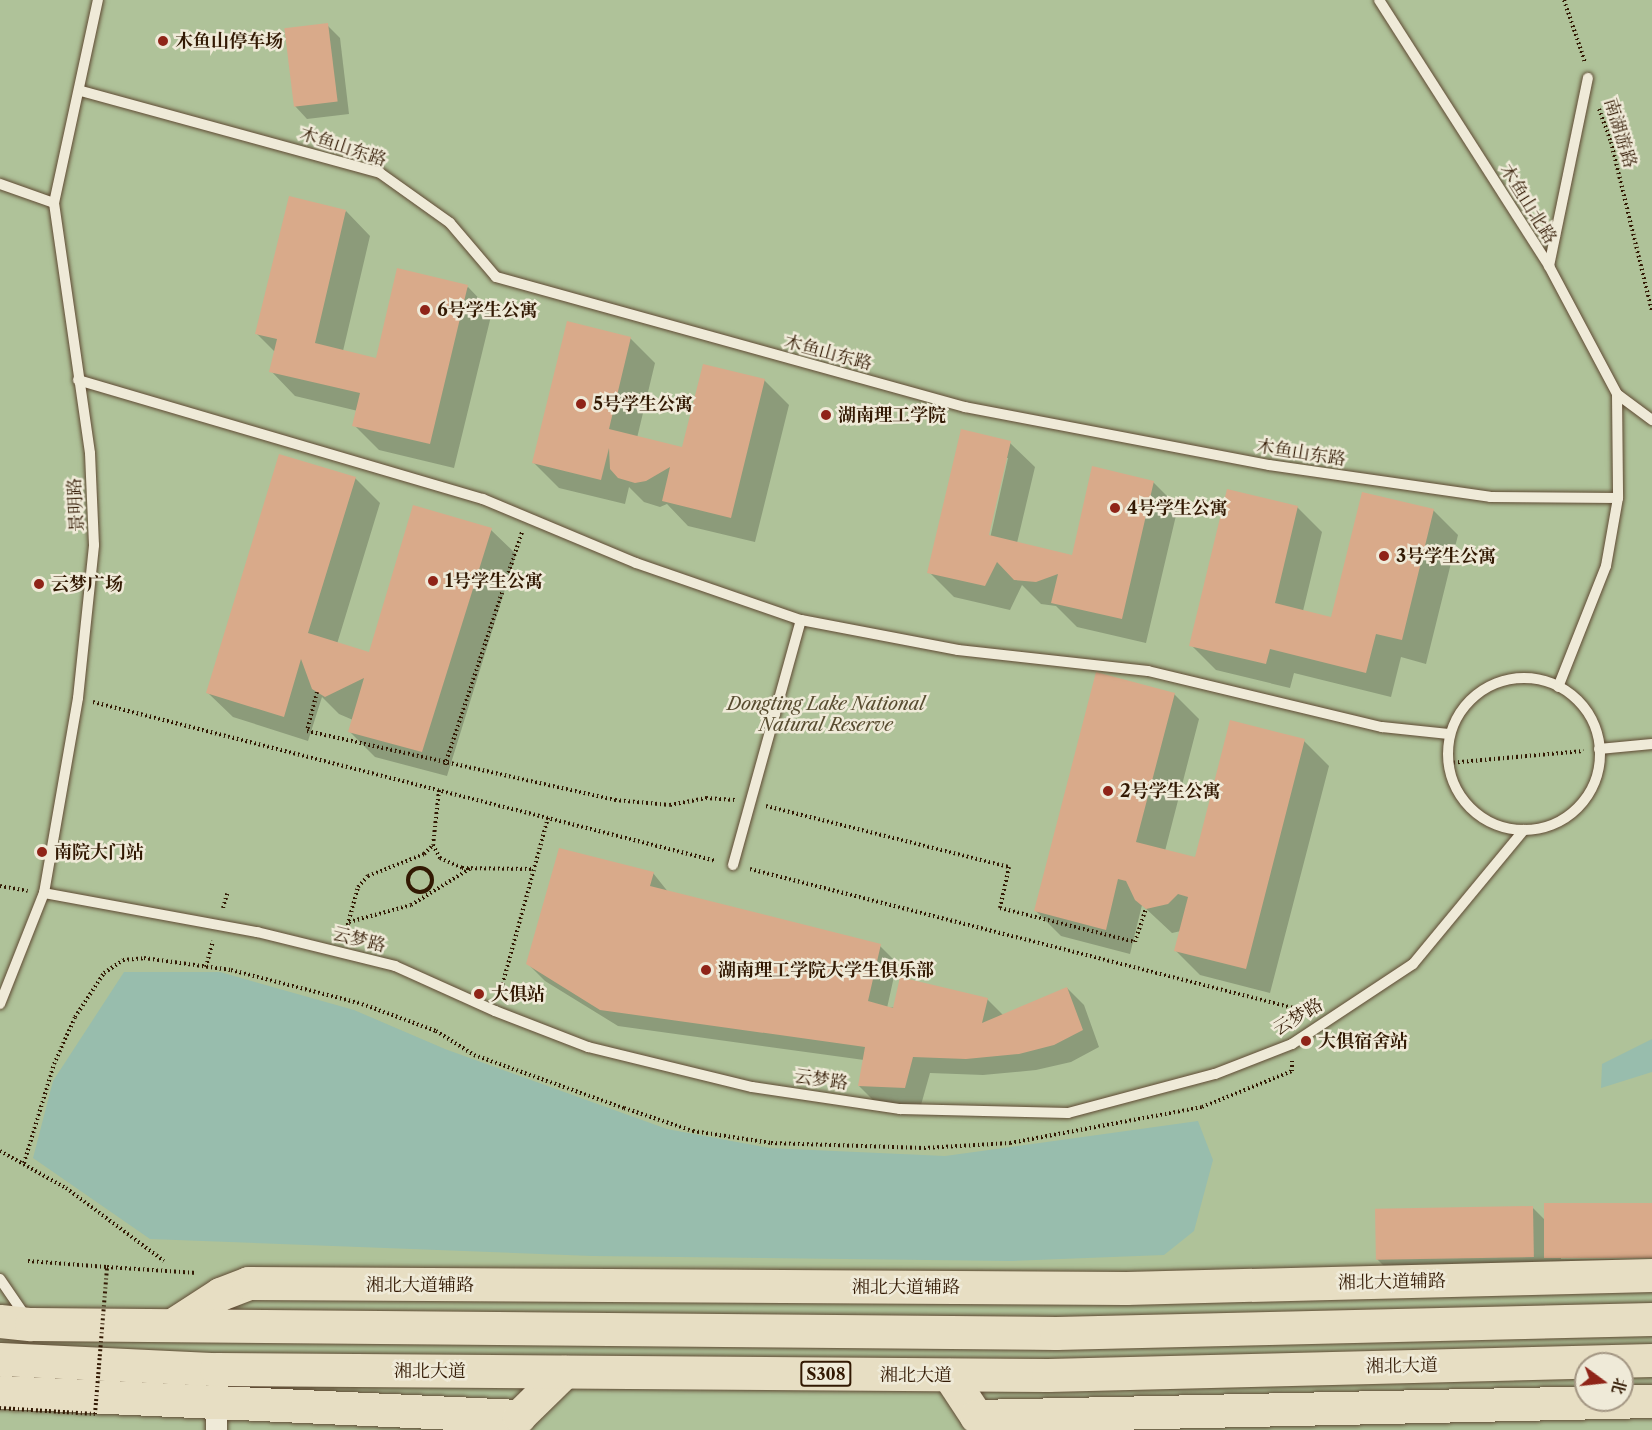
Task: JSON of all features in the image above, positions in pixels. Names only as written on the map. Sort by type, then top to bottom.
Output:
[{"type":"main road","name":"湘北大道辅路","points":[[172,1325],[220,1294],[249,1282],[1126,1288],[1652,1275]]},
{"type":"main road","points":[[16,1323],[1056,1333],[1652,1319]]},
{"type":"main road","name":"湘北大道","points":[[0,1359],[216,1369],[949,1375],[1197,1372],[1652,1360]]},
{"type":"main road","points":[[0,1392],[216,1417],[519,1416],[564,1372]]},
{"type":"main road","points":[[1197,1372],[1199,1408]]},
{"type":"main road","points":[[949,1375],[976,1416],[1199,1408],[1652,1401]]},
{"type":"street","points":[[216,1369],[216,1417]]},
{"type":"lane","name":"景明路","points":[[0,1004],[44,893],[78,698],[94,545],[90,453],[54,203],[81,91],[98,0]]},
{"type":"lane","name":"木鱼山北路","points":[[1379,0],[1548,266],[1617,394],[1652,420]]},
{"type":"lane","points":[[1548,266],[1588,78]]},
{"type":"lane","name":"木鱼山东路","points":[[81,91],[380,173],[450,223],[496,277],[965,407],[1269,465],[1490,497],[1618,498]]},
{"type":"lane","points":[[0,184],[54,203]]},
{"type":"lane","points":[[78,380],[483,499],[636,563],[801,620],[958,650],[1148,671],[1382,727],[1449,734]]},
{"type":"lane","points":[[1558,687],[1606,566],[1618,498],[1617,394]]},
{"type":"lane","points":[[733,865],[801,620]]},
{"type":"lane","points":[[1504,679],[1544,679],[1558,687],[1579,699],[1599,734],[1599,775],[1579,810],[1544,830],[1504,830],[1469,810],[1449,775],[1449,734],[1469,699],[1504,679]]},
{"type":"lane","points":[[1599,749],[1652,744]]},
{"type":"lane","name":"云梦路","points":[[44,893],[218,925],[395,966],[495,1011],[588,1047],[752,1087],[900,1109],[1068,1113],[1215,1074],[1292,1044],[1413,964],[1524,830]]},
{"type":"lane","points":[[0,1279],[16,1323]]},
{"type":"path","name":"南湖游路","points":[[1564,0],[1611,142],[1652,311]]},
{"type":"path","points":[[445,765],[527,518]]},
{"type":"path","points":[[317,692],[307,731],[445,765],[615,800],[670,805],[706,798],[751,802],[1009,867],[1000,908],[1135,942],[1146,909]]},
{"type":"path","points":[[78,698],[1330,1017]]},
{"type":"path","points":[[1449,763],[1599,749]]},
{"type":"path","points":[[439,790],[433,845],[440,858],[462,868],[534,869]]},
{"type":"path","points":[[495,1011],[548,818]]},
{"type":"path","points":[[340,952],[358,887],[368,876],[411,859],[433,845]]},
{"type":"path","points":[[411,859],[415,868]]},
{"type":"path","points":[[415,868],[422,868],[431,875],[432,883],[424,894],[408,886],[409,874],[415,868]]},
{"type":"path","points":[[348,922],[411,905],[424,894],[472,868]]},
{"type":"path","points":[[0,886],[44,893]]},
{"type":"path","points":[[206,967],[218,925]]},
{"type":"path","points":[[24,1164],[54,1064],[75,1017],[104,973],[123,960],[144,958],[206,967],[362,1004],[436,1031],[474,1055],[693,1131],[771,1143],[924,1148],[1010,1143],[1142,1121],[1202,1107],[1292,1071],[1292,1044]]},
{"type":"path","points":[[0,1151],[115,1222],[164,1262]]},
{"type":"path","points":[[28,1262],[197,1273]]},
{"type":"path","points":[[0,1408],[95,1414],[107,1267]]},
{"type":"green space","name":"Dongting Lake National Natural Reserve","points":[[0,0],[1652,0],[1652,1430],[0,1430]]},
{"type":"shaded area","points":[[124,972],[220,972],[354,1010],[445,1049],[667,1129],[769,1148],[945,1156],[1198,1121],[1213,1160],[1194,1231],[1164,1255],[1012,1261],[592,1256],[150,1239],[33,1158],[53,1081]]},
{"type":"shaded area","points":[[1652,1039],[1652,1072],[1601,1088],[1602,1064]]},
{"type":"building","points":[[328,23],[338,101],[294,107],[284,28]]},
{"type":"building","name":"6号学生公寓","points":[[289,196],[346,210],[315,343],[376,358],[397,268],[468,285],[430,444],[352,426],[360,393],[269,372],[277,339],[255,334]]},
{"type":"building","name":"5号学生公寓","points":[[567,321],[631,337],[609,429],[682,447],[703,364],[765,379],[731,518],[662,501],[670,467],[646,481],[635,483],[618,478],[610,469],[609,448],[601,480],[532,463]]},
{"type":"building","name":"4号学生公寓","points":[[961,429],[1011,441],[989,535],[1072,555],[1092,466],[1154,481],[1122,619],[1051,603],[1058,574],[1036,582],[1014,580],[997,562],[985,586],[927,573]]},
{"type":"building","name":"1号学生公寓","points":[[279,454],[356,477],[308,633],[369,652],[413,505],[492,528],[422,752],[348,732],[364,678],[325,697],[312,689],[301,659],[284,717],[206,693]]},
{"type":"building","name":"3号学生公寓","points":[[1227,489],[1298,506],[1275,603],[1331,617],[1362,492],[1434,509],[1402,640],[1376,634],[1366,673],[1270,649],[1266,664],[1189,646]]},
{"type":"building","name":"2号学生公寓","points":[[1096,672],[1175,693],[1136,842],[1195,857],[1230,720],[1305,739],[1246,969],[1174,951],[1188,897],[1178,894],[1168,904],[1146,909],[1135,900],[1126,881],[1118,879],[1106,930],[1034,911]]},
{"type":"building","name":"湖南理工学院大学生俱乐部","points":[[559,848],[654,872],[650,886],[881,944],[868,1001],[893,1008],[900,977],[988,998],[982,1023],[1067,987],[1083,1030],[1054,1045],[1019,1054],[966,1059],[913,1057],[905,1088],[858,1086],[865,1047],[600,1010],[526,964]]},
{"type":"building","points":[[1544,1203],[1652,1203],[1652,1258],[1544,1258]]},
{"type":"building","points":[[1533,1206],[1534,1257],[1376,1260],[1375,1209]]},
{"type":"place","name":"木鱼山停车场","points":[[163,41]]},
{"type":"place","name":"6号学生公寓","points":[[425,310]]},
{"type":"place","name":"5号学生公寓","points":[[581,404]]},
{"type":"place","name":"湖南理工学院","points":[[826,415]]},
{"type":"place","name":"4号学生公寓","points":[[1115,508]]},
{"type":"place","name":"3号学生公寓","points":[[1384,556]]},
{"type":"place","name":"1号学生公寓","points":[[433,581]]},
{"type":"place","name":"云梦广场","points":[[39,584]]},
{"type":"place","name":"2号学生公寓","points":[[1108,791]]},
{"type":"place","name":"南院大门站","points":[[42,852]]},
{"type":"place","name":"湖南理工学院大学生俱乐部","points":[[706,970]]},
{"type":"place","name":"大俱站","points":[[479,994]]},
{"type":"place","name":"大俱宿舍站","points":[[1306,1041]]}]
